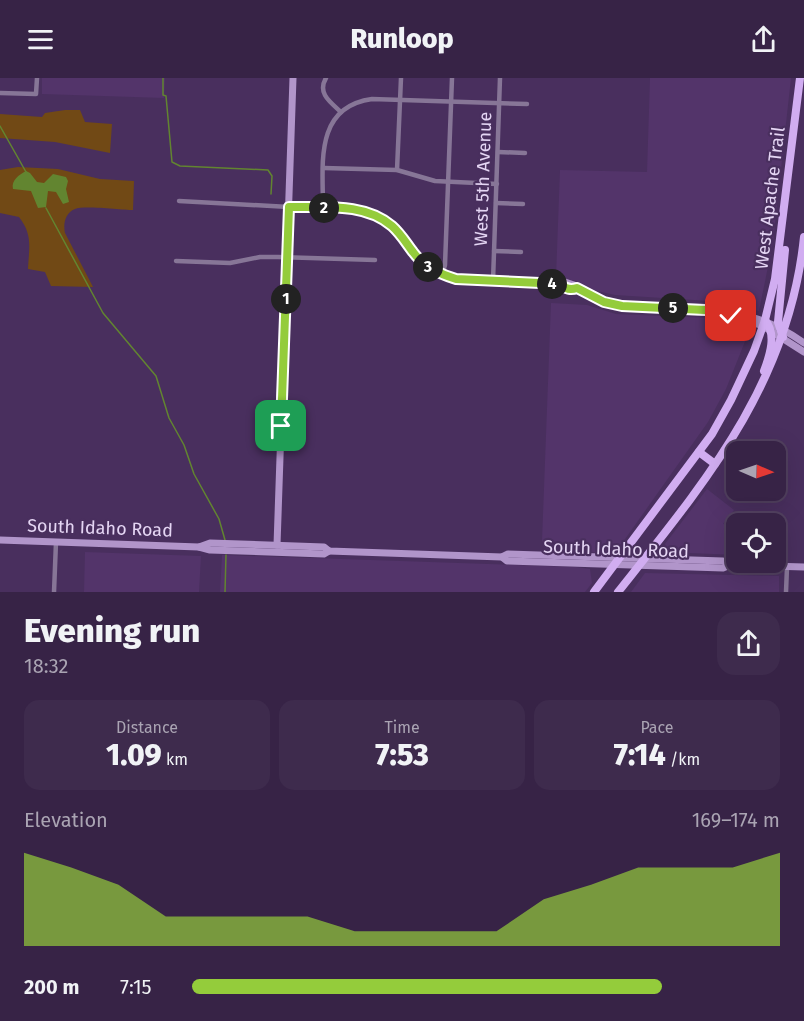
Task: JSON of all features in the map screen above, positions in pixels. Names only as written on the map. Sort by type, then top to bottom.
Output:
[{"type":"main road","points":[[277,545],[292,78]]},
{"type":"main road","name":"West Apache Trail","points":[[594,592],[699,452],[731,400],[748,365],[764,323],[775,279],[800,106],[800,78]]},
{"type":"main road","points":[[618,592],[715,464],[743,422],[767,375],[779,331],[788,219],[785,202]]},
{"type":"main road","points":[[289,207],[355,209],[381,218],[398,232],[425,265],[442,275],[468,281],[569,283],[604,302],[622,306],[717,311],[764,323],[804,343]]},
{"type":"main road","name":"West Apache Trail","points":[[779,331],[797,280],[804,237]]},
{"type":"main road","points":[[779,331],[804,352]]},
{"type":"main road","points":[[743,422],[743,416],[779,331]]},
{"type":"main road","points":[[699,452],[715,464]]},
{"type":"main road","name":"South Idaho Road","points":[[0,540],[199,547],[210,543],[226,548],[324,554],[329,551]]},
{"type":"main road","name":"South Idaho Road","points":[[226,548],[277,545],[324,548],[329,551],[502,557],[508,554],[723,568],[730,565],[804,567]]},
{"type":"street","points":[[0,93],[36,94],[37,78]]},
{"type":"street","points":[[326,78],[323,85],[324,95],[341,112]]},
{"type":"street","points":[[398,170],[401,78]]},
{"type":"street","points":[[442,275],[445,265],[452,78]]},
{"type":"street","name":"West 5th Avenue","points":[[494,282],[500,78]]},
{"type":"street","points":[[323,208],[326,135],[334,118],[362,100],[527,104]]},
{"type":"street","points":[[498,152],[525,153]]},
{"type":"street","points":[[324,168],[398,170],[428,180],[497,184]]},
{"type":"street","points":[[179,201],[289,207]]},
{"type":"street","points":[[496,203],[523,204]]},
{"type":"street","points":[[494,251],[522,252]]},
{"type":"street","points":[[176,261],[231,263],[260,257],[287,257],[375,261]]},
{"type":"street","points":[[54,592],[56,542]]},
{"type":"street","points":[[786,592],[787,567]]},
{"type":"shaded area","points":[[42,78],[165,78],[164,98],[42,94]]},
{"type":"shaded area","points":[[650,78],[791,78],[773,242],[759,311],[726,302],[615,295],[597,291],[576,281],[556,277],[560,170],[647,172]]},
{"type":"shaded area","points":[[80,110],[85,122],[112,124],[110,153],[55,142],[0,138],[0,114],[42,117],[45,113]]},
{"type":"shaded area","points":[[18,167],[58,169],[100,179],[134,181],[133,210],[79,208],[69,213],[66,219],[65,233],[93,287],[51,286],[45,272],[28,269],[29,241],[23,224],[19,217],[0,213],[0,170]]},
{"type":"shaded area","points":[[26,171],[37,182],[44,183],[53,174],[66,177],[69,202],[63,204],[56,192],[48,191],[46,207],[38,208],[31,191],[13,189],[14,180]]},
{"type":"shaded area","points":[[551,303],[587,305],[616,314],[712,318],[750,329],[726,389],[708,422],[618,549],[612,553],[546,551],[542,541]]},
{"type":"shaded area","points":[[707,489],[734,510],[732,513],[726,513],[726,520],[723,524],[726,524],[726,555],[667,552],[665,544]]},
{"type":"shaded area","points":[[85,552],[201,556],[199,592],[84,592]]},
{"type":"shaded area","points":[[222,555],[576,567],[590,569],[592,583],[585,592],[220,592]]},
{"type":"shaded area","points":[[645,573],[779,576],[779,592],[631,592]]},
{"type":"waterway","points":[[163,78],[163,95],[166,96],[172,162],[180,166],[268,170],[272,176],[271,194]]},
{"type":"waterway","points":[[0,126],[26,172]]},
{"type":"waterway","points":[[46,208],[103,313],[156,376],[169,418],[184,445],[194,474],[219,519],[225,540]]},
{"type":"waterway","points":[[225,592],[226,555]]},
{"type":"route","points":[[281,426],[289,207],[360,210],[381,218],[393,227],[425,265],[442,275],[456,279],[561,284],[564,288],[572,290],[577,288],[615,305],[687,308],[717,311],[731,316]]}]
